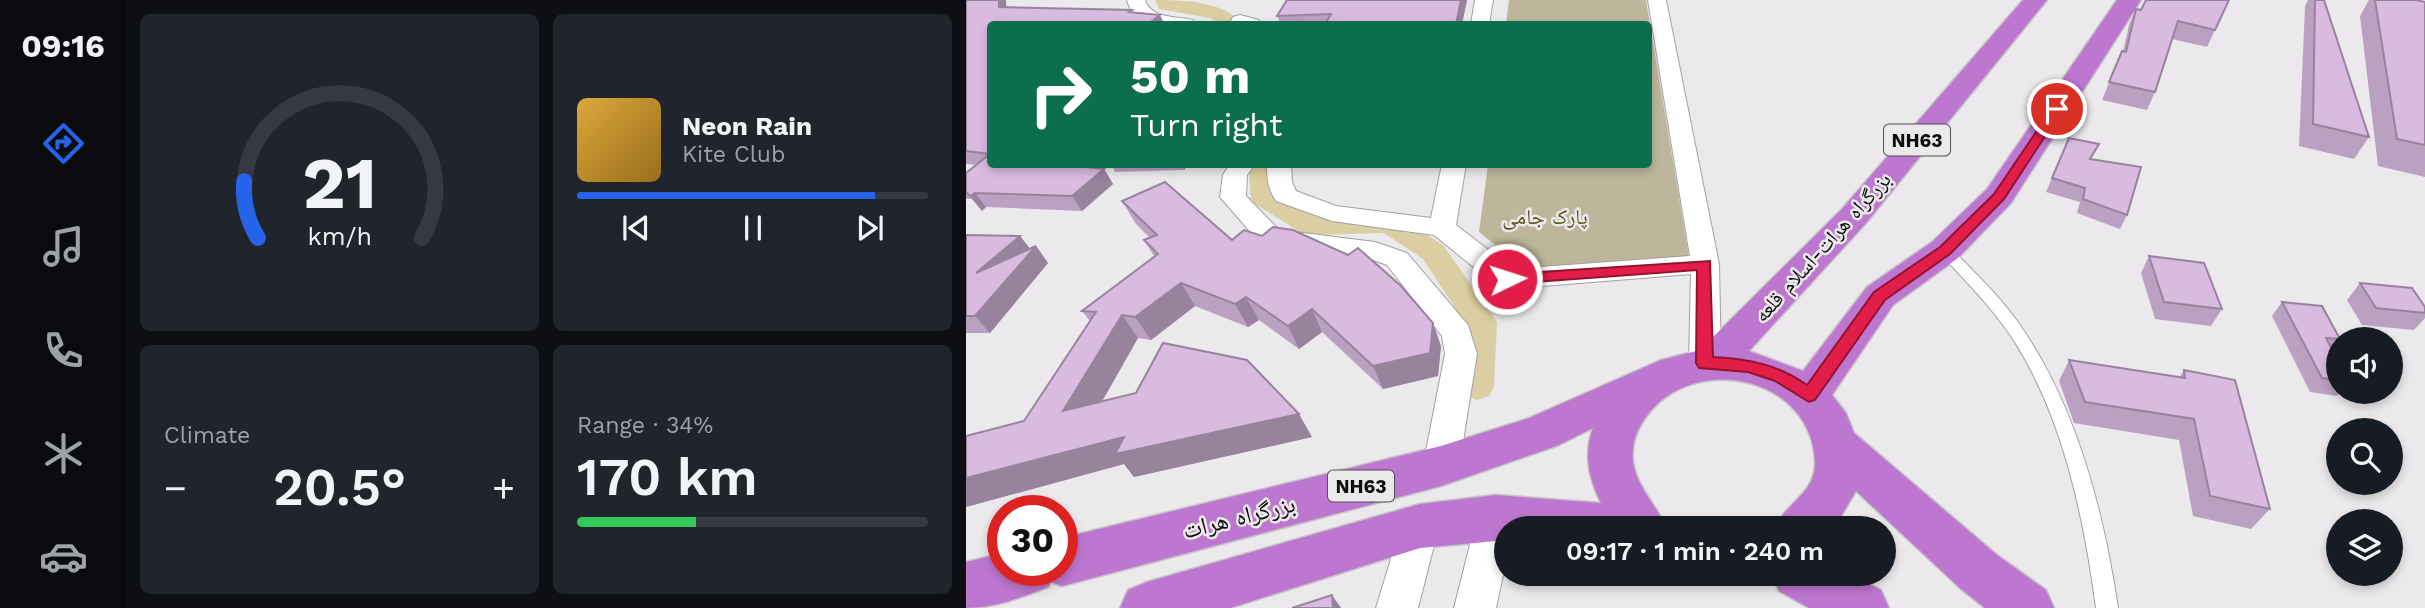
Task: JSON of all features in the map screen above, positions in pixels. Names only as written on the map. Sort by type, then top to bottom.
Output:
[{"type":"highway","name":"بزرگراه هرات-اسلام قلعه","points":[[1710,363],[1854,216],[2035,0]]},
{"type":"highway","points":[[1809,395],[1880,296],[1945,250],[1999,197],[2129,0]]},
{"type":"highway","name":"NH63","points":[[1634,516],[1619,491],[1610,460],[1614,430],[1629,404],[1651,383],[1676,370],[1710,363],[1749,365],[1781,376],[1809,395],[1827,418],[1837,445],[1838,472],[1829,498],[1815,516]]},
{"type":"highway","name":"بزرگراه هرات","points":[[1078,558],[1441,466],[1543,432],[1651,383]]},
{"type":"highway","points":[[1837,445],[1979,572],[2027,608]]},
{"type":"highway","name":"NH63","points":[[1147,608],[1420,526],[1494,517]]},
{"type":"highway","points":[[966,587],[987,581]]},
{"type":"highway","points":[[1820,586],[1863,608]]},
{"type":"street","points":[[1136,0],[1145,16],[1171,21]]},
{"type":"street","points":[[1480,21],[1484,0]]},
{"type":"street","points":[[1657,0],[1704,264],[1710,363]]},
{"type":"street","points":[[1240,168],[1235,175],[1233,197],[1271,238],[1375,251],[1397,259],[1457,333],[1461,354],[1441,466]]},
{"type":"street","points":[[1279,168],[1279,182],[1285,196],[1332,213],[1442,228],[1507,279],[1704,264]]},
{"type":"street","points":[[1442,228],[1453,168]]},
{"type":"street","points":[[1397,608],[1420,526]]},
{"type":"street","points":[[1475,608],[1494,526]]},
{"type":"lane","points":[[1945,250],[2004,315],[2027,349],[2064,429],[2102,565],[2107,608]]},
{"type":"green space","name":"پارک جامی","points":[[1509,0],[1646,0],[1650,21],[1506,21]]},
{"type":"green space","name":"پارک جامی","points":[[1652,36],[1689,257],[1526,270],[1479,232],[1488,168],[1652,168]]},
{"type":"building","points":[[966,0],[999,0],[999,7],[1132,10],[1129,12],[1160,15],[1152,21],[987,21],[987,154],[966,151]]},
{"type":"building","points":[[1287,0],[1461,0],[1457,21],[1327,21],[1331,14],[1277,16]]},
{"type":"building","points":[[2146,0],[2229,0],[2215,30],[2178,21],[2155,92],[2109,82],[2122,51],[2126,52],[2136,9],[2141,10]]},
{"type":"building","points":[[2315,0],[2324,0],[2369,137],[2313,124]]},
{"type":"building","points":[[2375,0],[2425,2],[2425,145],[2397,139]]},
{"type":"building","points":[[2069,138],[2099,144],[2090,159],[2141,167],[2127,215],[2083,199],[2085,188],[2052,178]]},
{"type":"building","points":[[987,156],[987,168],[1104,169],[1072,196],[975,193],[970,196],[966,192],[966,173]]},
{"type":"building","points":[[1165,182],[1232,240],[1244,230],[1262,236],[1273,227],[1293,230],[1348,255],[1358,248],[1401,286],[1433,323],[1430,353],[1373,366],[1312,309],[1288,326],[1246,297],[1235,304],[1181,283],[1135,317],[1122,315],[1063,411],[1136,393],[1163,343],[1247,360],[1299,414],[1115,454],[1124,437],[966,478],[966,436],[1024,421],[1096,312],[1082,311],[1158,254],[1144,240],[1157,235],[1122,201]]},
{"type":"building","points":[[966,235],[1020,236],[976,273],[1036,246],[975,316],[966,316]]},
{"type":"building","points":[[2149,256],[2204,263],[2222,309],[2164,302]]},
{"type":"building","points":[[2360,283],[2412,288],[2425,307],[2425,313],[2376,308]]},
{"type":"building","points":[[2282,302],[2322,306],[2333,327],[2326,327],[2326,378],[2322,378]]},
{"type":"building","points":[[2069,360],[2185,378],[2184,370],[2235,380],[2270,509],[2210,496],[2194,419],[2085,402]]},
{"type":"building","points":[[1332,595],[1333,608],[1292,608]]},
{"type":"waterway","points":[[1165,0],[1166,5],[1216,13],[1228,21]]},
{"type":"waterway","points":[[1261,168],[1265,198],[1310,226],[1390,224],[1433,252],[1481,322],[1477,387]]},
{"type":"route","points":[[1507,279],[1704,264],[1705,363],[1749,365],[1781,376],[1809,395],[1880,296],[1945,250],[1999,197],[2057,109]]}]
